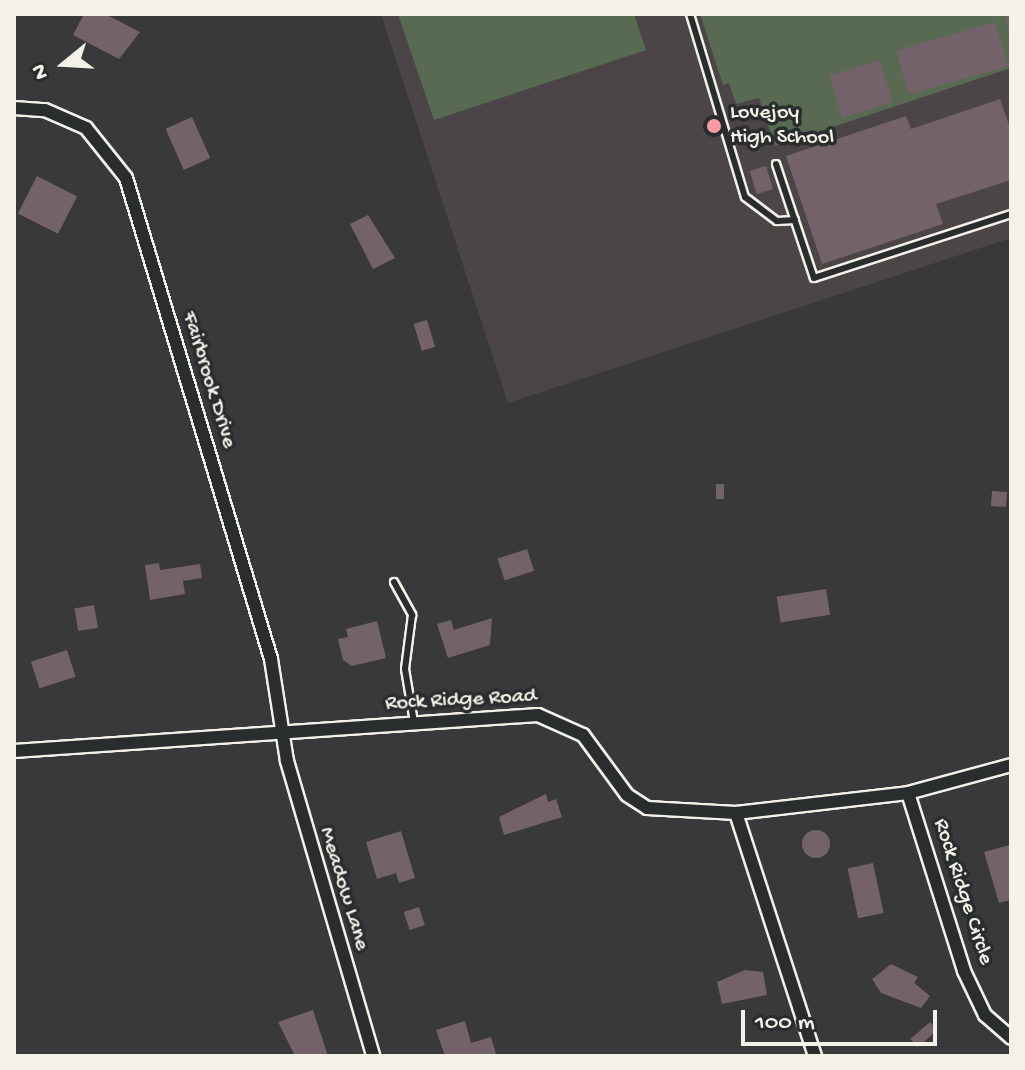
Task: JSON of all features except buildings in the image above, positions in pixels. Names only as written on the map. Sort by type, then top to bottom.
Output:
[{"type":"street","name":"Fairbrook Drive","points":[[14,108],[45,110],[86,128],[126,178],[271,659],[282,731]]},
{"type":"street","name":"Rock Ridge Road","points":[[14,751],[414,722],[558,719],[583,735],[627,795],[647,808],[736,813],[908,793],[1011,765]]},
{"type":"street","name":"Meadow Lane","points":[[282,731],[373,1056]]},
{"type":"street","name":"Rock Ridge Circle","points":[[908,793],[964,971],[985,1015],[1011,1038]]},
{"type":"street","points":[[736,813],[815,1056]]},
{"type":"lane","points":[[690,14],[745,197],[777,221],[795,220]]},
{"type":"lane","points":[[776,164],[814,278],[1011,214]]},
{"type":"lane","points":[[394,582],[412,615],[405,669],[414,722]]},
{"type":"shaded area","name":"Lovejoy High School","points":[[381,14],[1011,14],[1011,238],[508,403]]},
{"type":"green space","points":[[398,14],[634,14],[646,50],[434,120]]},
{"type":"green space","points":[[700,14],[1011,14],[1011,68],[775,146],[759,98],[736,104],[729,83],[723,85]]},
{"type":"place","name":"Lovejoy High School","points":[[714,126]]}]
